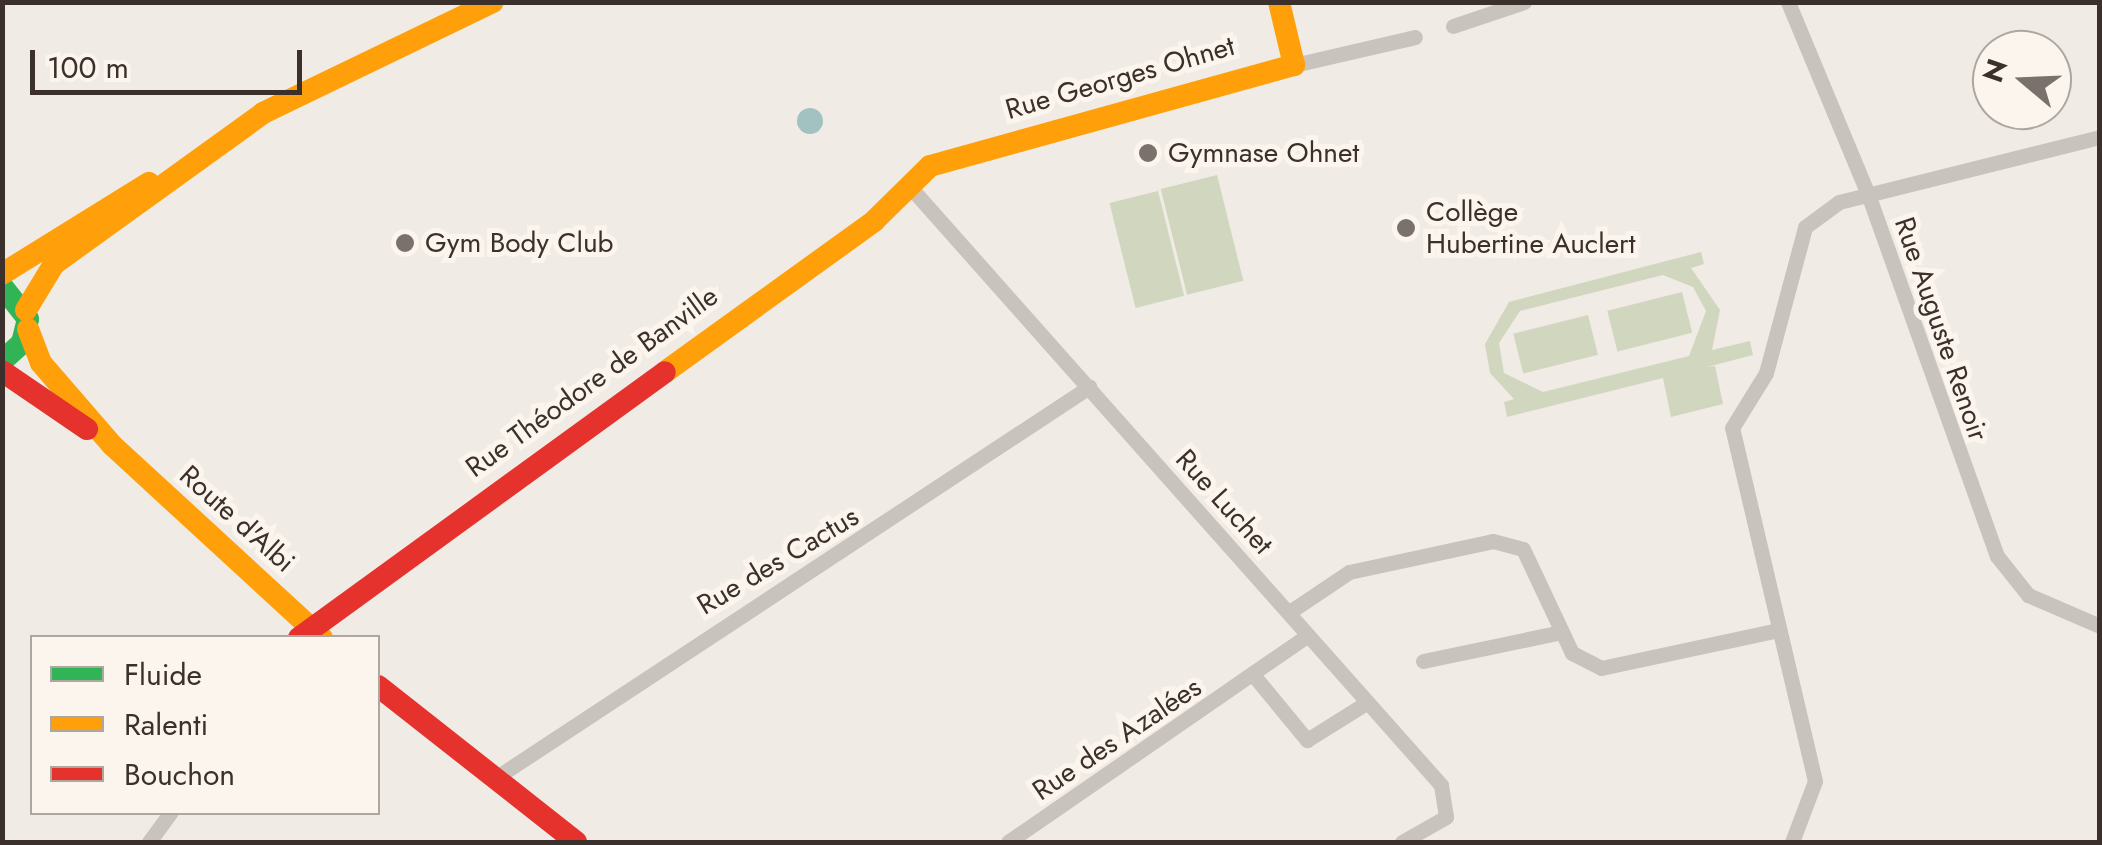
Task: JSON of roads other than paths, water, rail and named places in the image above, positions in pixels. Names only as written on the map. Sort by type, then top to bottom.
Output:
[{"type":"main road","points":[[2,362],[27,319],[47,270],[180,170],[341,69],[494,2]]},
{"type":"main road","points":[[1278,2],[1294,65]]},
{"type":"main road","name":"Rue Georges Ohnet","points":[[911,188],[930,166],[1294,65]]},
{"type":"main road","points":[[2,274],[116,197],[180,170]]},
{"type":"main road","name":"Rue Théodore de Banville","points":[[310,634],[911,188]]},
{"type":"main road","name":"Route d'Albi","points":[[2,286],[27,319],[46,370],[112,445],[310,634]]},
{"type":"main road","name":"Route d'Albi","points":[[2,370],[112,445]]},
{"type":"main road","points":[[380,688],[576,842]]},
{"type":"street","points":[[1453,26],[1524,2]]},
{"type":"street","name":"Rue Auguste Renoir","points":[[1788,2],[1868,194],[1997,556],[2028,594],[2100,626]]},
{"type":"street","points":[[1294,65],[1415,37]]},
{"type":"street","points":[[1792,842],[1815,781],[1732,428],[1766,373],[1804,228],[1817,212],[1868,194],[2100,136]]},
{"type":"street","name":"Rue Luchet","points":[[911,188],[1291,611],[1308,636],[1450,801],[1442,823],[1402,842]]},
{"type":"street","name":"Rue des Cactus","points":[[494,779],[1090,387]]},
{"type":"street","points":[[1291,611],[1349,572],[1493,541],[1511,542],[1534,562],[1572,654],[1601,668],[1779,630]]},
{"type":"street","points":[[1424,661],[1562,632]]},
{"type":"street","name":"Rue des Azalées","points":[[1008,842],[1255,677],[1308,636]]},
{"type":"street","points":[[1255,677],[1307,740],[1366,703]]},
{"type":"street","points":[[150,842],[170,815]]},
{"type":"water","points":[[810,108],[819,112],[823,121],[819,130],[810,134],[801,130],[797,121],[801,112]]},
{"type":"place","name":"Gymnase Ohnet","points":[[1148,153]]},
{"type":"place","name":"Collège Hubertine Auclert","points":[[1406,228]]},
{"type":"place","name":"Gym Body Club","points":[[405,243]]}]
